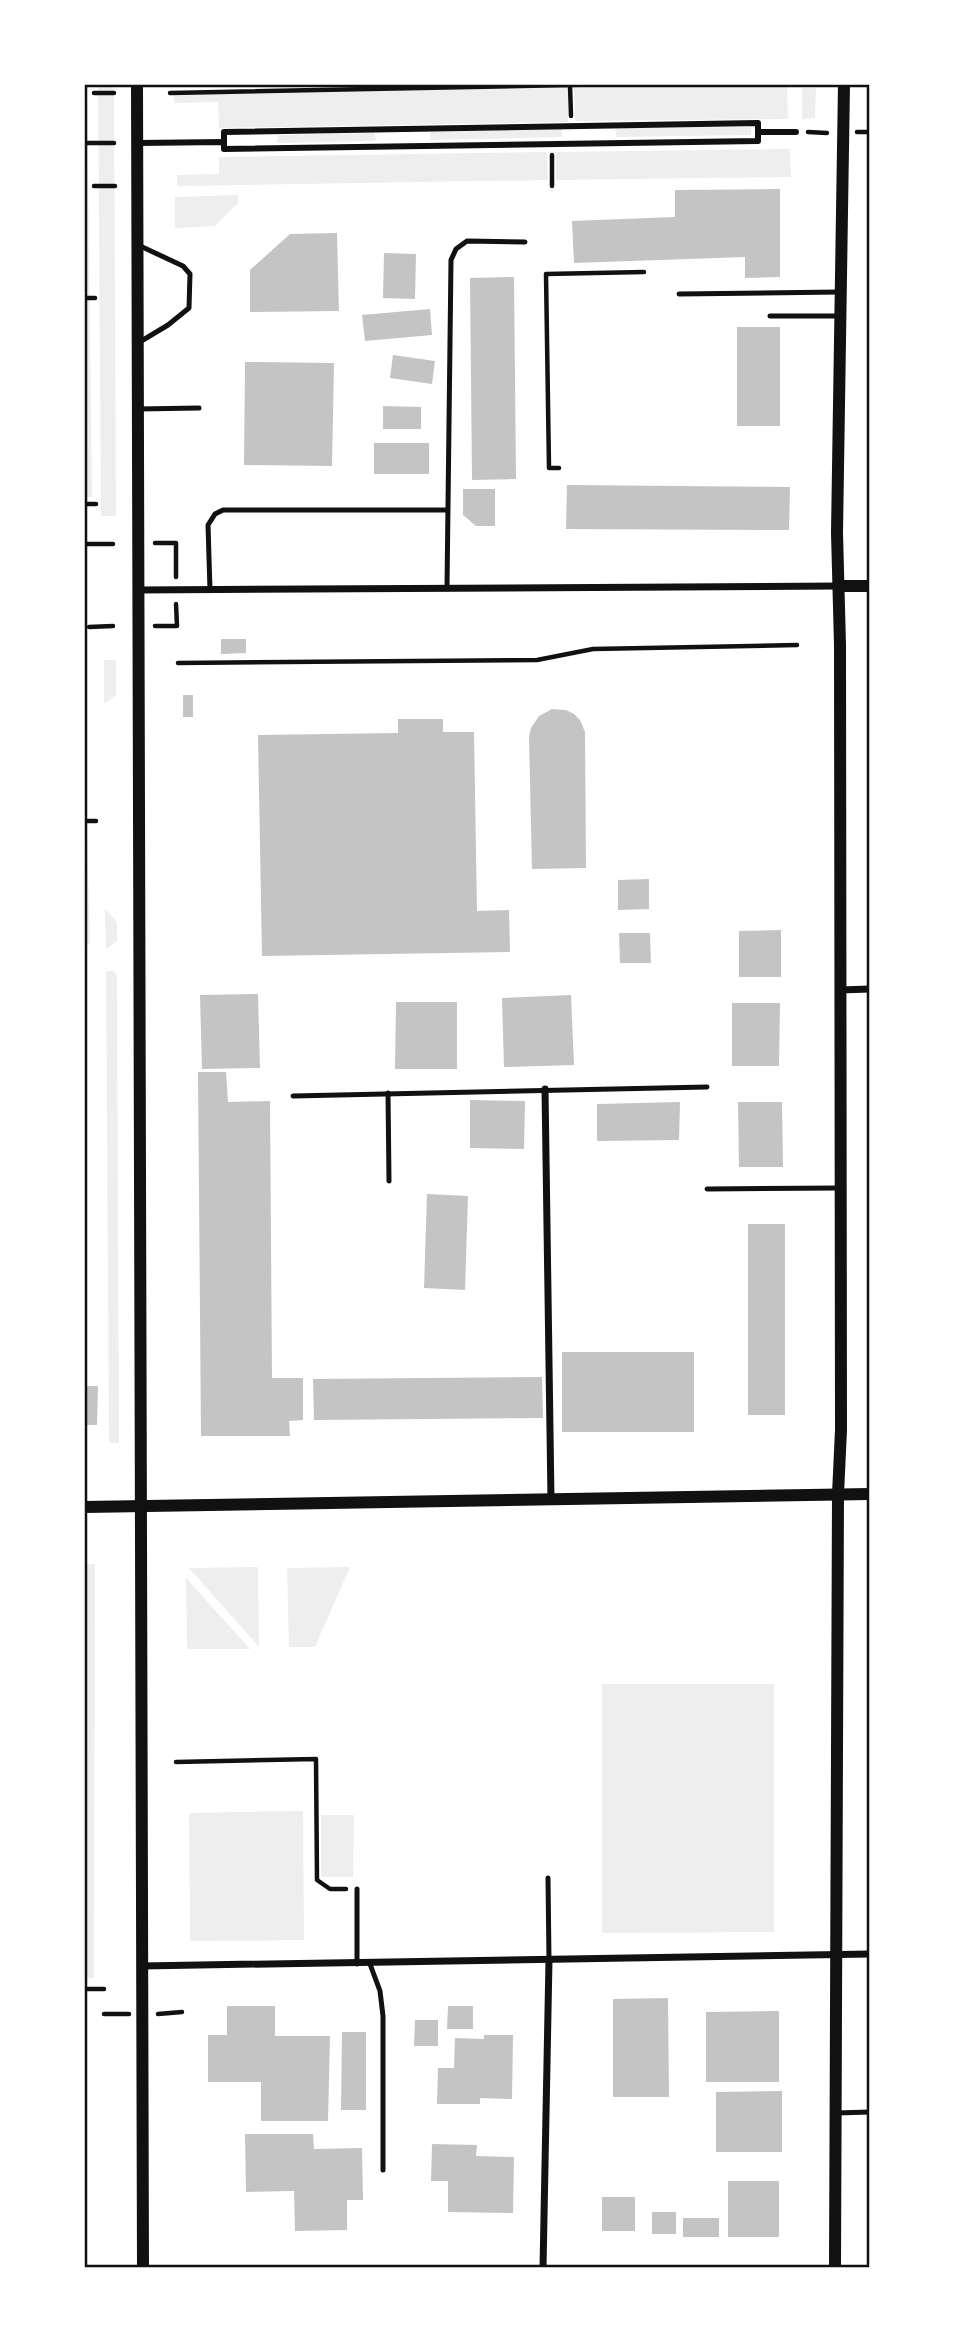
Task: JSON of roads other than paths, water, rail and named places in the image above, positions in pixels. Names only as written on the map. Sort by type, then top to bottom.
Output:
[{"type":"street","points":[[137,84],[144,2268]]},
{"type":"street","points":[[835,2268],[838,1494],[841,1430],[840,292],[844,84]]},
{"type":"street","points":[[758,123],[758,141],[224,149],[223,142],[224,132],[610,125],[758,123]]},
{"type":"street","points":[[610,125],[610,143]]},
{"type":"street","points":[[568,143],[569,126]]},
{"type":"street","points":[[426,128],[427,146]]},
{"type":"street","points":[[380,129],[382,146]]},
{"type":"street","points":[[758,132],[796,132]]},
{"type":"street","points":[[138,143],[223,142]]},
{"type":"street","points":[[139,590],[870,586]]},
{"type":"street","points":[[840,990],[870,989]]},
{"type":"street","points":[[545,1089],[551,1499]]},
{"type":"street","points":[[84,1507],[870,1494]]},
{"type":"street","points":[[142,1966],[870,1954]]},
{"type":"street","points":[[543,2268],[549,1960]]},
{"type":"lane","points":[[447,588],[451,260],[456,249],[467,241],[525,242]]},
{"type":"lane","points":[[138,245],[186,268],[190,278],[190,300],[186,311],[138,343]]},
{"type":"lane","points":[[679,294],[840,292]]},
{"type":"lane","points":[[770,316],[840,316]]},
{"type":"lane","points":[[138,409],[199,408]]},
{"type":"lane","points":[[210,590],[208,525],[215,514],[223,510],[447,510]]},
{"type":"lane","points":[[293,1096],[707,1087]]},
{"type":"lane","points":[[388,1093],[389,1181]]},
{"type":"lane","points":[[707,1189],[839,1188]]},
{"type":"lane","points":[[548,1878],[549,1960]]},
{"type":"lane","points":[[357,1889],[358,1964]]},
{"type":"lane","points":[[370,1964],[380,1991],[383,2016],[383,2171]]},
{"type":"lane","points":[[836,2113],[870,2112]]}]
